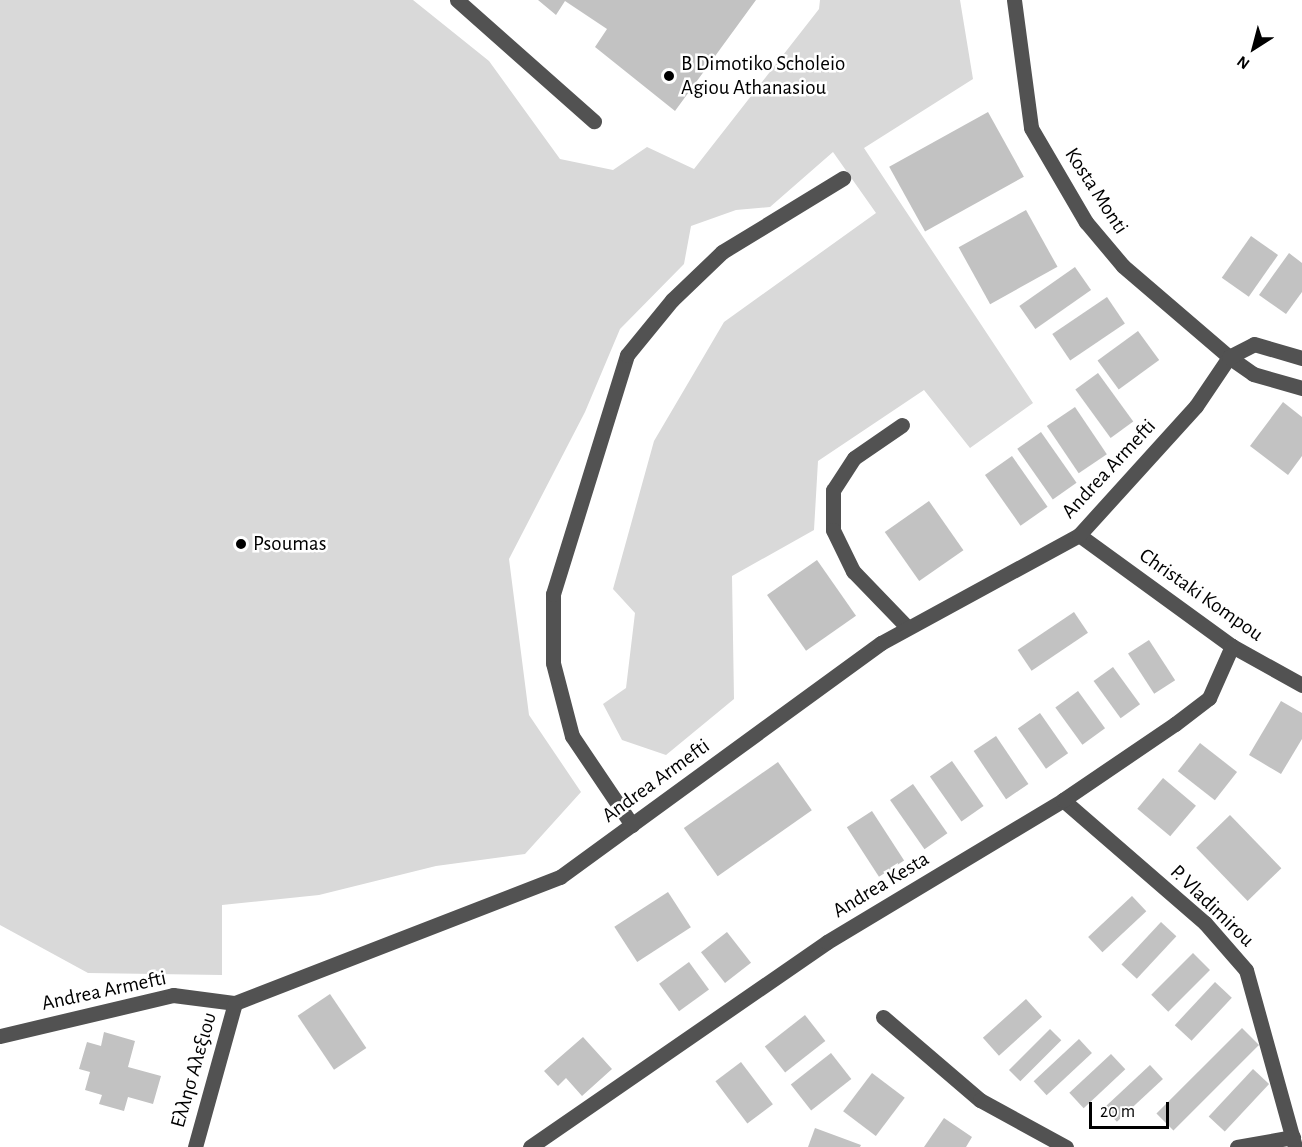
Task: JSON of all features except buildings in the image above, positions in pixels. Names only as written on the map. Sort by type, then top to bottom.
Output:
[{"type":"street","points":[[457,0],[594,121]]},
{"type":"street","name":"Kosta Monti","points":[[1014,0],[1031,128],[1086,222],[1123,266],[1229,357],[1252,374],[1302,387]]},
{"type":"street","points":[[632,825],[572,736],[553,663],[553,594],[627,355],[672,300],[722,252],[843,178]]},
{"type":"street","points":[[1229,357],[1254,344],[1302,358]]},
{"type":"street","name":"Andrea Armefti","points":[[0,1036],[173,995],[235,1004],[560,877],[908,627],[1079,536],[1196,406],[1229,357]]},
{"type":"street","points":[[902,425],[854,458],[833,490],[833,530],[853,570],[908,627]]},
{"type":"street","name":"Christaki Kompou","points":[[1079,536],[1232,646],[1302,685]]},
{"type":"street","name":"Andrea Kesta","points":[[530,1147],[827,942],[1062,800],[1209,699],[1232,646]]},
{"type":"street","name":"P. Vladimirou","points":[[1062,800],[1205,923],[1246,970],[1294,1142]]},
{"type":"street","name":"Ελλησ Αλεξιου","points":[[195,1147],[235,1004]]},
{"type":"street","points":[[883,1017],[980,1100],[1066,1147]]},
{"type":"street","points":[[1238,1147],[1294,1142]]},
{"type":"shaded area","points":[[0,0],[413,0],[489,61],[560,159],[613,170],[647,147],[694,169],[819,9],[820,0],[960,0],[973,79],[864,148],[1033,403],[970,448],[924,390],[818,461],[814,530],[732,576],[734,699],[666,755],[622,740],[603,704],[626,688],[635,613],[613,589],[654,441],[724,322],[876,213],[833,152],[770,207],[736,210],[691,226],[684,264],[620,329],[585,412],[509,559],[529,715],[581,792],[525,854],[436,866],[319,895],[222,905],[222,975],[88,973],[0,925]]},
{"type":"place","name":"B Dimotiko Scholeio Agiou Athanasiou","points":[[669,76]]},
{"type":"place","name":"Psoumas","points":[[241,544]]}]
